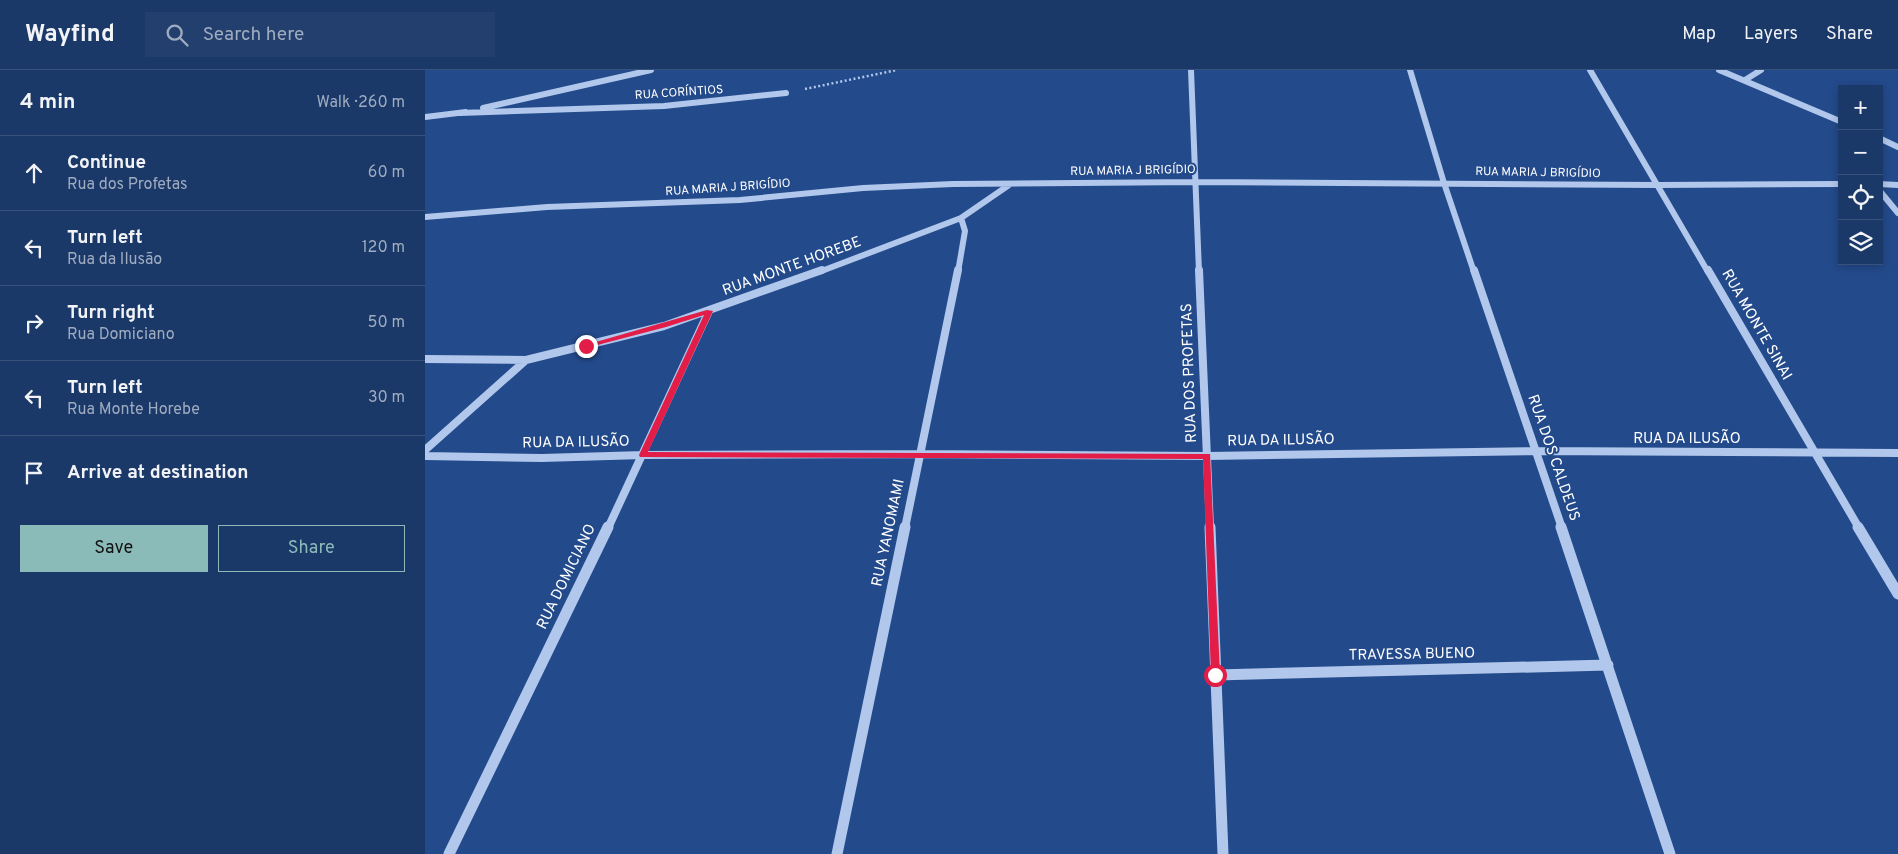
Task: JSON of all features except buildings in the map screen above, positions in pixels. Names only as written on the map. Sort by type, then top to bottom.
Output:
[{"type":"street","points":[[425,117],[460,113],[651,70]]},
{"type":"street","name":"RUA DOS PROFETAS","points":[[1191,70],[1223,854]]},
{"type":"street","name":"RUA DOS CALDEUS","points":[[1410,70],[1444,183],[1608,665],[1670,854]]},
{"type":"street","name":"RUA MONTE SINAI","points":[[1590,70],[1898,594]]},
{"type":"street","points":[[1719,70],[1838,120]]},
{"type":"street","points":[[1745,80],[1761,70]]},
{"type":"street","name":"RUA CORÍNTIOS","points":[[460,113],[654,106],[739,100],[786,93]]},
{"type":"street","points":[[1883,140],[1898,147]]},
{"type":"street","name":"RUA MARIA J BRIGÍDIO","points":[[425,217],[547,207],[740,200],[863,188],[953,184],[1196,182],[1659,186],[1838,184]]},
{"type":"street","points":[[1883,184],[1898,185]]},
{"type":"street","name":"RUA MONTE HOREBE","points":[[425,359],[526,360],[664,326],[961,218],[1009,185]]},
{"type":"street","points":[[1883,195],[1898,213]]},
{"type":"street","name":"RUA YANOMAMI","points":[[837,854],[921,454],[959,262],[965,231],[961,218]]},
{"type":"street","name":"RUA DOMICIANO","points":[[449,854],[643,455],[709,311]]},
{"type":"street","points":[[425,450],[526,360]]},
{"type":"street","name":"RUA DA ILUSÃO","points":[[425,456],[542,458],[643,455],[1207,456],[1536,452],[1898,453]]},
{"type":"street","name":"TRAVESSA BUENO","points":[[1215,675],[1608,665]]},
{"type":"path","points":[[786,93],[897,70]]},
{"type":"route","points":[[586,346],[664,326],[709,311],[643,455],[1207,456],[1215,675]]}]
